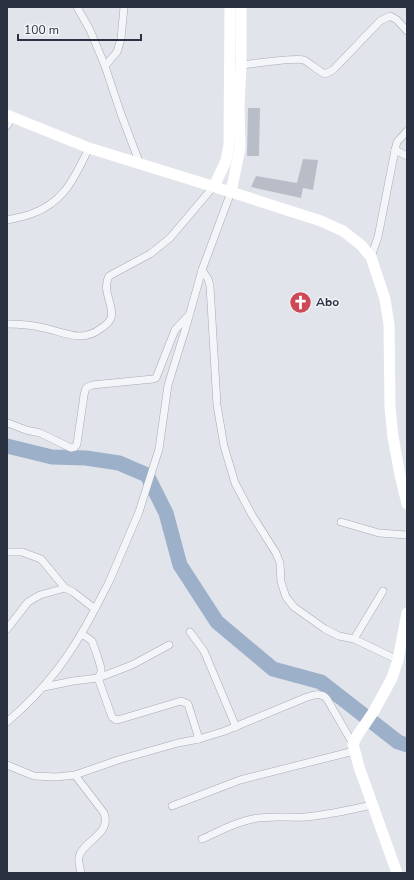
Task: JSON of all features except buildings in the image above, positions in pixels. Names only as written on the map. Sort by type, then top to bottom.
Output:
[{"type":"main road","points":[[214,186],[226,161],[229,145],[230,7]]},
{"type":"main road","points":[[231,192],[240,148],[239,106],[241,7]]},
{"type":"main road","points":[[9,120],[89,148],[214,186],[321,221],[343,231],[361,245],[372,257],[385,299],[390,325],[390,407],[393,437],[407,504]]},
{"type":"main road","points":[[397,873],[372,805],[354,748],[363,727],[374,711],[392,678],[398,660],[407,613]]},
{"type":"street","points":[[78,7],[90,30],[105,66],[140,164]]},
{"type":"street","points":[[105,66],[117,52],[121,39],[124,7]]},
{"type":"street","points":[[241,65],[296,58],[303,60],[318,71],[325,74],[333,70],[380,21],[390,16],[397,20],[407,31]]},
{"type":"street","points":[[372,257],[378,237],[397,142],[407,130]]},
{"type":"street","points":[[7,220],[31,214],[56,200],[71,183],[89,148]]},
{"type":"street","points":[[395,150],[407,156]]},
{"type":"street","points":[[7,324],[33,326],[72,336],[83,337],[92,335],[100,330],[109,322],[112,316],[106,282],[109,276],[150,254],[170,238],[214,186]]},
{"type":"street","points":[[7,722],[44,687],[65,660],[82,634],[109,582],[139,512],[159,448],[168,385],[202,270],[231,192]]},
{"type":"street","points":[[202,270],[208,279],[210,286],[217,405],[224,446],[235,483],[252,515],[276,553],[280,563],[281,582],[286,597],[294,607],[325,629],[339,636],[354,640],[398,660]]},
{"type":"street","points":[[8,423],[40,434],[71,448],[75,447],[77,444],[86,388],[92,385],[156,378],[175,330],[190,314]]},
{"type":"street","points":[[341,522],[379,533],[407,535]]},
{"type":"street","points":[[7,552],[22,552],[41,559],[65,588],[73,592],[95,609]]},
{"type":"street","points":[[7,628],[28,602],[40,595],[65,588]]},
{"type":"street","points":[[354,640],[383,591]]},
{"type":"street","points":[[190,632],[204,651],[236,727]]},
{"type":"street","points":[[82,634],[92,641],[101,668],[98,678],[112,717],[116,720],[185,701],[188,704],[199,739]]},
{"type":"street","points":[[44,687],[73,680],[98,678],[132,665],[169,645]]},
{"type":"street","points":[[7,765],[34,776],[56,777],[75,775],[118,760],[178,743],[199,739],[236,727],[308,697],[320,694],[328,699],[354,748],[240,780],[172,806]]},
{"type":"street","points":[[75,775],[104,813],[106,819],[102,830],[83,850],[79,857],[81,873]]},
{"type":"street","points":[[202,839],[242,822],[253,819],[268,817],[305,817],[331,814],[372,805]]},
{"type":"waterway","points":[[7,446],[52,457],[86,458],[119,463],[147,475],[166,513],[180,565],[217,622],[273,669],[321,682],[398,742],[407,745]]},
{"type":"place","name":"Abo","points":[[300,302]]}]
